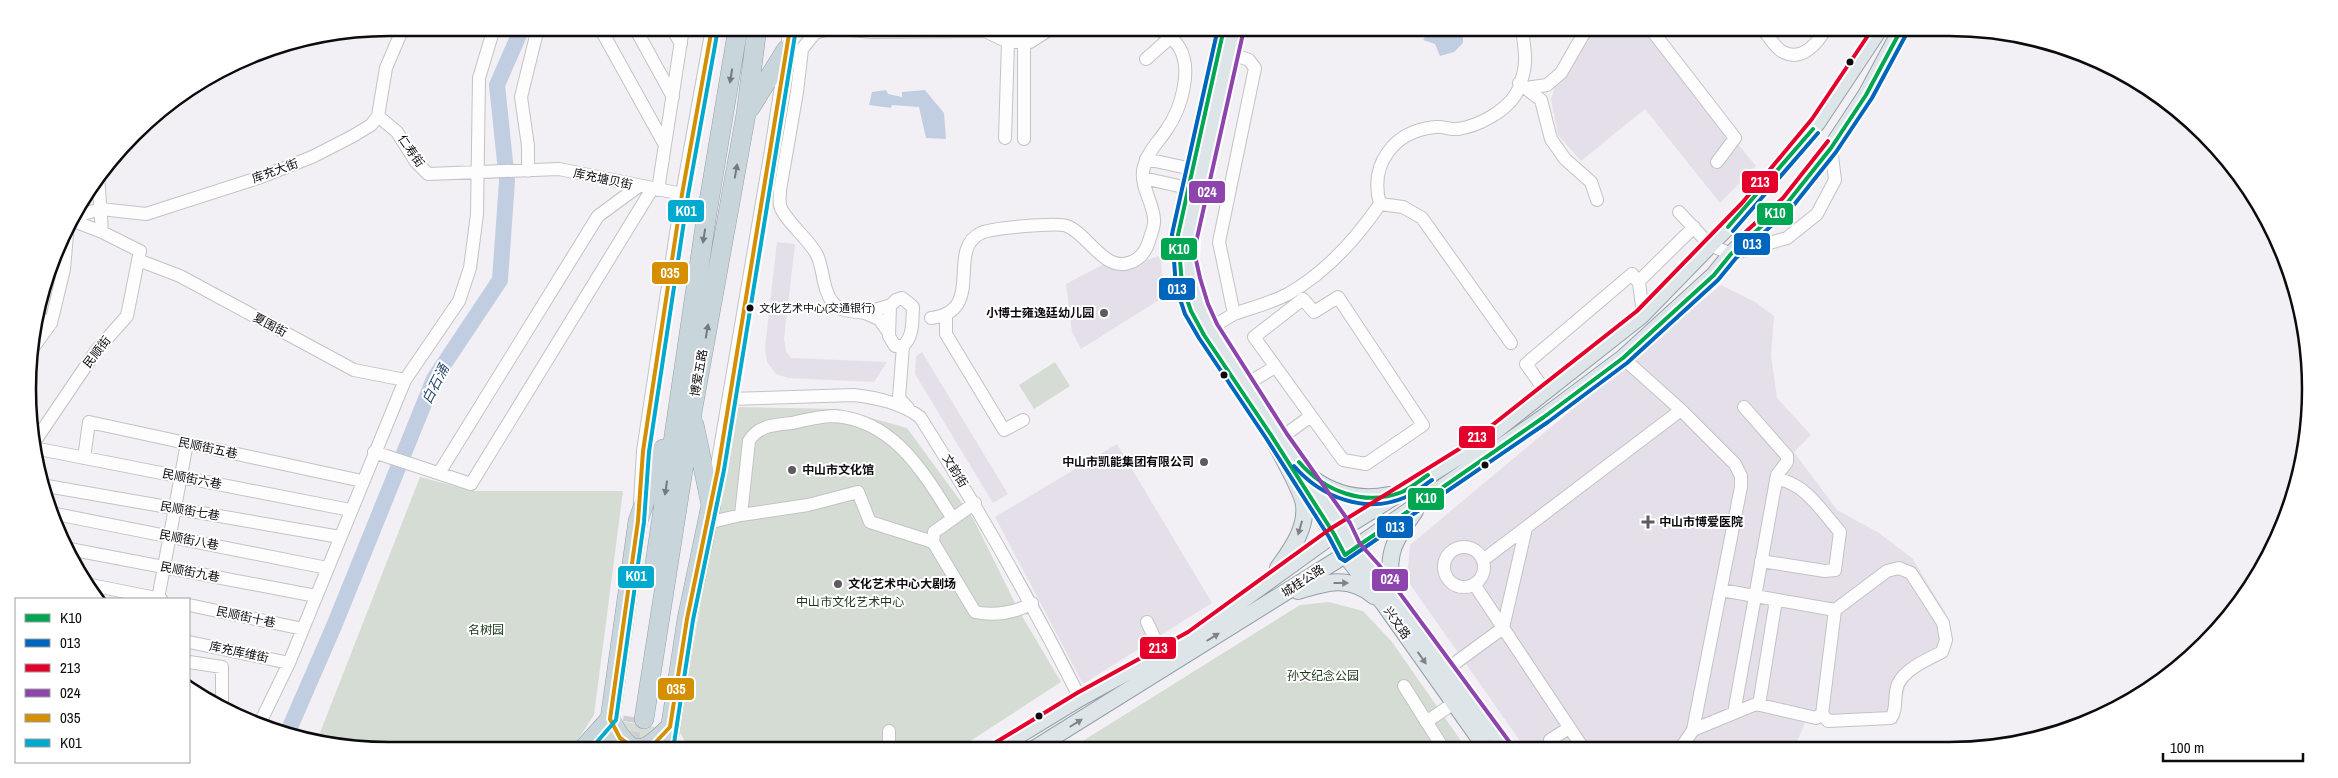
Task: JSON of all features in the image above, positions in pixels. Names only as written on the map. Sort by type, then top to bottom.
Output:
[{"type":"highway","name":"博爱五路","points":[[639,718],[685,409],[737,36]]},
{"type":"highway","name":"博爱五路","points":[[685,409],[746,114],[756,36]]},
{"type":"highway","points":[[746,114],[786,50]]},
{"type":"highway","points":[[668,742],[687,619],[710,505],[685,409]]},
{"type":"highway","points":[[605,742],[610,719],[638,521],[685,409]]},
{"type":"highway","points":[[610,719],[620,738],[626,742]]},
{"type":"highway","points":[[589,742],[610,719]]},
{"type":"highway","points":[[656,742],[670,727]]},
{"type":"highway","points":[[670,727],[673,742]]},
{"type":"main road","name":"兴文路","points":[[1222,36],[1178,235],[1182,285],[1191,312],[1204,335],[1276,436],[1339,530]]},
{"type":"main road","name":"兴文路","points":[[1236,36],[1191,236],[1190,260],[1202,306],[1212,328],[1247,384],[1276,436],[1309,476],[1350,551],[1448,669],[1502,742]]},
{"type":"main road","name":"城桂公路","points":[[1008,742],[1080,698],[1191,637],[1339,530],[1476,446],[1643,314],[1747,207],[1817,123],[1875,36]]},
{"type":"main road","name":"城桂公路","points":[[1045,742],[1350,551],[1544,417],[1624,358],[1714,275],[1731,254],[1788,202],[1831,148],[1866,95],[1898,36]]},
{"type":"main road","points":[[1269,582],[1292,548],[1301,528],[1304,505],[1276,436]]},
{"type":"main road","points":[[1309,476],[1340,493],[1370,499],[1400,492]]},
{"type":"main road","points":[[1277,598],[1322,584],[1347,581],[1388,599],[1388,568],[1392,548],[1422,502]]},
{"type":"main road","name":"兴文路","points":[[1388,599],[1454,703],[1482,742]]},
{"type":"street","points":[[378,116],[386,68],[400,36]]},
{"type":"street","points":[[262,718],[289,663],[362,481],[378,453],[405,380],[459,301],[470,268],[477,214],[479,78],[492,36]]},
{"type":"street","points":[[526,171],[528,146],[521,97],[536,36]]},
{"type":"street","points":[[604,36],[665,145]]},
{"type":"street","points":[[639,36],[672,97]]},
{"type":"street","points":[[676,36],[681,44]]},
{"type":"street","points":[[378,453],[471,484],[650,188],[665,145],[682,36]]},
{"type":"street","points":[[638,521],[643,451],[682,194],[711,36]]},
{"type":"street","points":[[710,505],[730,399],[789,36]]},
{"type":"street","points":[[813,36],[802,49],[797,92],[780,190],[780,206],[784,215],[800,231],[817,255],[826,288],[833,303],[841,310],[865,313],[879,319],[899,346],[899,398],[908,408]]},
{"type":"street","points":[[990,36],[1008,42],[1030,42],[1039,36]]},
{"type":"street","points":[[1212,328],[1234,314],[1287,294],[1326,266],[1361,232],[1380,204],[1376,188],[1379,167],[1390,149],[1410,134],[1436,127],[1458,129],[1479,122],[1500,111],[1523,86],[1525,62],[1523,36]]},
{"type":"street","points":[[1523,86],[1547,85],[1561,72],[1582,36]]},
{"type":"street","points":[[1656,36],[1735,138],[1716,162]]},
{"type":"street","points":[[1769,36],[1781,51],[1792,54],[1808,50],[1818,43],[1822,36]]},
{"type":"street","points":[[899,346],[908,341],[918,326],[931,318],[946,314],[959,305],[963,294],[965,263],[970,242],[980,233],[995,228],[1066,226],[1080,234],[1102,256],[1121,264],[1136,260],[1147,248],[1154,220],[1143,178],[1146,159],[1150,150],[1174,117],[1185,80],[1187,65],[1171,37],[1146,59]]},
{"type":"street","points":[[1006,138],[1008,42]]},
{"type":"street","points":[[1024,42],[1024,138]]},
{"type":"street","points":[[1232,54],[1249,60],[1255,68],[1219,242],[1234,314]]},
{"type":"street","points":[[1523,86],[1541,100],[1551,139],[1565,159],[1591,182],[1597,200]]},
{"type":"street","name":"仁寿街","points":[[378,116],[397,132],[416,162],[428,174],[478,173]]},
{"type":"street","name":"库充大街","points":[[83,214],[101,209],[146,214],[261,177],[320,153],[371,125],[378,116]]},
{"type":"street","points":[[1679,212],[1710,245],[1731,254],[1787,238],[1817,214],[1835,180],[1831,148]]},
{"type":"street","points":[[1146,159],[1192,169]]},
{"type":"street","name":"库充塘贝街","points":[[478,173],[559,169],[682,194]]},
{"type":"street","points":[[1143,178],[1188,188]]},
{"type":"street","points":[[99,188],[102,232]]},
{"type":"street","points":[[439,473],[598,216],[650,188]]},
{"type":"street","points":[[1380,204],[1403,207],[1422,218],[1511,343]]},
{"type":"street","name":"库充大街","points":[[79,222],[102,232],[139,256]]},
{"type":"street","points":[[1638,282],[1694,228]]},
{"type":"street","points":[[40,338],[51,323],[64,268],[66,248]]},
{"type":"street","name":"夏围街","points":[[139,256],[180,276],[354,370],[405,380]]},
{"type":"street","name":"民顺街","points":[[39,435],[96,351],[127,316],[139,256]]},
{"type":"street","points":[[1546,391],[1526,364],[1632,274],[1638,282],[1643,314]]},
{"type":"street","points":[[865,313],[902,298],[920,314],[931,318]]},
{"type":"street","points":[[1338,298],[1422,426],[1366,464],[1343,460],[1275,367],[1254,337],[1303,299],[1314,312],[1338,298]]},
{"type":"street","points":[[889,333],[891,304]]},
{"type":"street","points":[[911,334],[913,307]]},
{"type":"street","points":[[946,314],[946,334],[1004,430],[1023,420]]},
{"type":"street","points":[[43,320],[51,323]]},
{"type":"street","points":[[884,401],[892,396],[899,346]]},
{"type":"street","points":[[1624,358],[1682,410],[1734,464],[1741,476],[1741,487],[1693,730],[1685,742]]},
{"type":"street","points":[[1247,384],[1275,367]]},
{"type":"street","name":"文韵街","points":[[730,399],[854,395],[908,408],[920,417],[975,503],[1032,602],[1080,698]]},
{"type":"street","points":[[1734,713],[1776,479],[1787,462],[1787,456],[1744,407]]},
{"type":"street","points":[[1483,560],[1682,410]]},
{"type":"street","points":[[741,515],[749,441],[754,433],[768,427],[835,416],[869,425],[912,457],[953,518]]},
{"type":"street","points":[[1276,436],[1311,416]]},
{"type":"street","name":"民顺街五巷","points":[[84,458],[89,422],[362,481]]},
{"type":"street","points":[[159,598],[187,443]]},
{"type":"street","name":"民顺街六巷","points":[[42,450],[350,510]]},
{"type":"street","points":[[1761,561],[1825,571],[1835,570],[1840,532],[1804,490],[1785,480],[1776,479]]},
{"type":"street","name":"民顺街七巷","points":[[50,487],[340,537]]},
{"type":"street","points":[[707,524],[741,515],[808,505],[858,492],[870,522],[933,542]]},
{"type":"street","points":[[975,503],[934,532],[933,542],[975,612],[985,614],[1019,611],[1032,602]]},
{"type":"street","name":"民顺街八巷","points":[[60,515],[327,568]]},
{"type":"street","points":[[1448,669],[1503,628],[1526,528]]},
{"type":"street","points":[[1468,547],[1479,554],[1483,560],[1483,574],[1474,584],[1461,586],[1450,580],[1445,569],[1447,557],[1456,549],[1468,547]]},
{"type":"street","name":"民顺街九巷","points":[[76,550],[316,596]]},
{"type":"street","points":[[1899,568],[1911,573],[1943,623],[1946,640],[1942,652],[1912,669],[1898,684],[1895,712],[1891,718],[1828,721],[1822,714],[1835,610],[1887,571],[1899,568]]},
{"type":"street","points":[[1474,584],[1579,742]]},
{"type":"street","points":[[97,586],[154,598]]},
{"type":"street","points":[[1721,590],[1835,610]]},
{"type":"street","points":[[1760,705],[1776,600]]},
{"type":"street","name":"民顺街十巷","points":[[190,605],[302,629]]},
{"type":"street","points":[[1147,622],[1162,654]]},
{"type":"street","name":"库充库维街","points":[[190,642],[289,663]]},
{"type":"street","points":[[190,662],[222,667],[222,699]]},
{"type":"street","points":[[1404,686],[1439,742]]},
{"type":"street","points":[[1426,722],[1454,703]]},
{"type":"street","points":[[1693,730],[1756,704],[1816,718],[1822,714]]},
{"type":"street","points":[[1550,742],[1550,740],[1569,728]]},
{"type":"street","points":[[889,731],[889,742]]},
{"type":"shaded area","points":[[1587,36],[1648,36],[1756,166],[1720,203],[1645,109],[1581,161],[1558,135],[1551,99],[1558,78]]},
{"type":"shaded area","points":[[777,242],[795,244],[784,339],[786,351],[791,358],[887,362],[874,382],[788,378],[776,374],[767,362],[765,348]]},
{"type":"shaded area","name":"小博士雍逸廷幼儿园","points":[[1161,255],[1162,277],[1167,295],[1081,349],[1072,332],[1066,284],[1102,265],[1121,270]]},
{"type":"shaded area","name":"中山市博爱医院","points":[[1721,285],[1755,302],[1774,316],[1771,355],[1777,398],[1811,435],[1794,452],[1837,510],[1879,533],[1912,558],[1945,612],[1950,631],[1950,649],[1940,659],[1915,672],[1905,687],[1897,724],[1805,723],[1797,742],[1521,742],[1407,580],[1410,545]]},
{"type":"shaded area","points":[[922,352],[1008,494],[993,503],[915,374],[916,356]]},
{"type":"shaded area","points":[[1117,444],[1212,603],[1083,684],[995,517]]},
{"type":"green space","points":[[1055,362],[1070,386],[1034,409],[1019,385]]},
{"type":"green space","name":"中山市文化艺术中心","points":[[734,407],[839,409],[907,428],[973,518],[1019,611],[1061,682],[969,742],[685,742],[679,731]]},
{"type":"green space","name":"名树园","points":[[420,477],[474,491],[623,491],[594,715],[576,742],[389,742],[343,739],[319,735]]},
{"type":"green space","name":"孙文纪念公园","points":[[1329,602],[1363,611],[1392,642],[1462,742],[1081,742],[1300,605]]},
{"type":"green space","points":[[620,721],[661,728],[640,742],[637,742]]},
{"type":"water","points":[[1426,36],[1463,36],[1463,43],[1454,52],[1440,56],[1435,44],[1423,40]]},
{"type":"water","points":[[886,90],[888,94],[902,97],[902,92],[925,90],[944,113],[946,139],[926,138],[919,107],[892,105],[891,108],[869,105],[872,92]]},
{"type":"waterway","name":"白石涌","points":[[290,727],[334,626],[434,379],[500,280],[507,181],[497,85],[518,36]]},
{"type":"tunnel","points":[[629,742],[633,717]]},
{"type":"transit line","name":"035","points":[[626,742],[620,738],[610,719],[638,521],[643,451],[682,194],[711,36]]},
{"type":"transit line","name":"K01","points":[[597,742],[616,720],[644,522],[649,452],[688,195],[717,36]]},
{"type":"transit line","name":"035","points":[[656,742],[670,727],[687,619],[718,469],[789,36]]},
{"type":"transit line","name":"K01","points":[[674,742],[693,620],[724,470],[795,36]]},
{"type":"transit line","name":"013","points":[[1216,36],[1172,234],[1176,287],[1185,314],[1199,338],[1266,438],[1329,537],[1340,558],[1345,561],[1548,422],[1627,363],[1718,280],[1736,258],[1793,206],[1836,152],[1872,98],[1905,36]]},
{"type":"transit line","name":"K10","points":[[1222,36],[1178,235],[1182,285],[1191,311],[1204,335],[1271,435],[1334,534],[1345,555],[1544,417],[1623,358],[1714,275],[1731,254],[1788,202],[1831,148],[1866,95],[1898,36]]},
{"type":"transit line","name":"024","points":[[1242,36],[1197,238],[1196,260],[1208,304],[1217,324],[1287,434],[1350,523],[1360,544],[1379,565],[1510,742]]},
{"type":"transit line","name":"213","points":[[996,742],[1077,693],[1188,632],[1330,529],[1472,441],[1637,311],[1742,203],[1812,119],[1868,36]]},
{"type":"transit line","name":"K10","points":[[1728,227],[1813,129]]},
{"type":"transit line","name":"013","points":[[1733,231],[1818,133]]},
{"type":"transit line","name":"213","points":[[1740,237],[1783,198],[1828,141]]},
{"type":"transit line","name":"K10","points":[[1299,462],[1320,481],[1346,494],[1359,497],[1373,498],[1402,492],[1428,475]]},
{"type":"transit line","name":"013","points":[[1294,466],[1305,477],[1330,494],[1360,503],[1391,502],[1406,497],[1432,480]]},
{"type":"place","name":"文化艺术中心(交通银行)","points":[[750,308]]},
{"type":"place","name":"小博士雍逸廷幼儿园","points":[[1104,313]]},
{"type":"place","name":"中山市凯能集团有限公司","points":[[1204,462]]},
{"type":"place","name":"中山市文化馆","points":[[792,470]]},
{"type":"place","name":"中山市博爱医院","points":[[1648,522]]},
{"type":"place","name":"文化艺术中心大剧场","points":[[838,584]]}]
